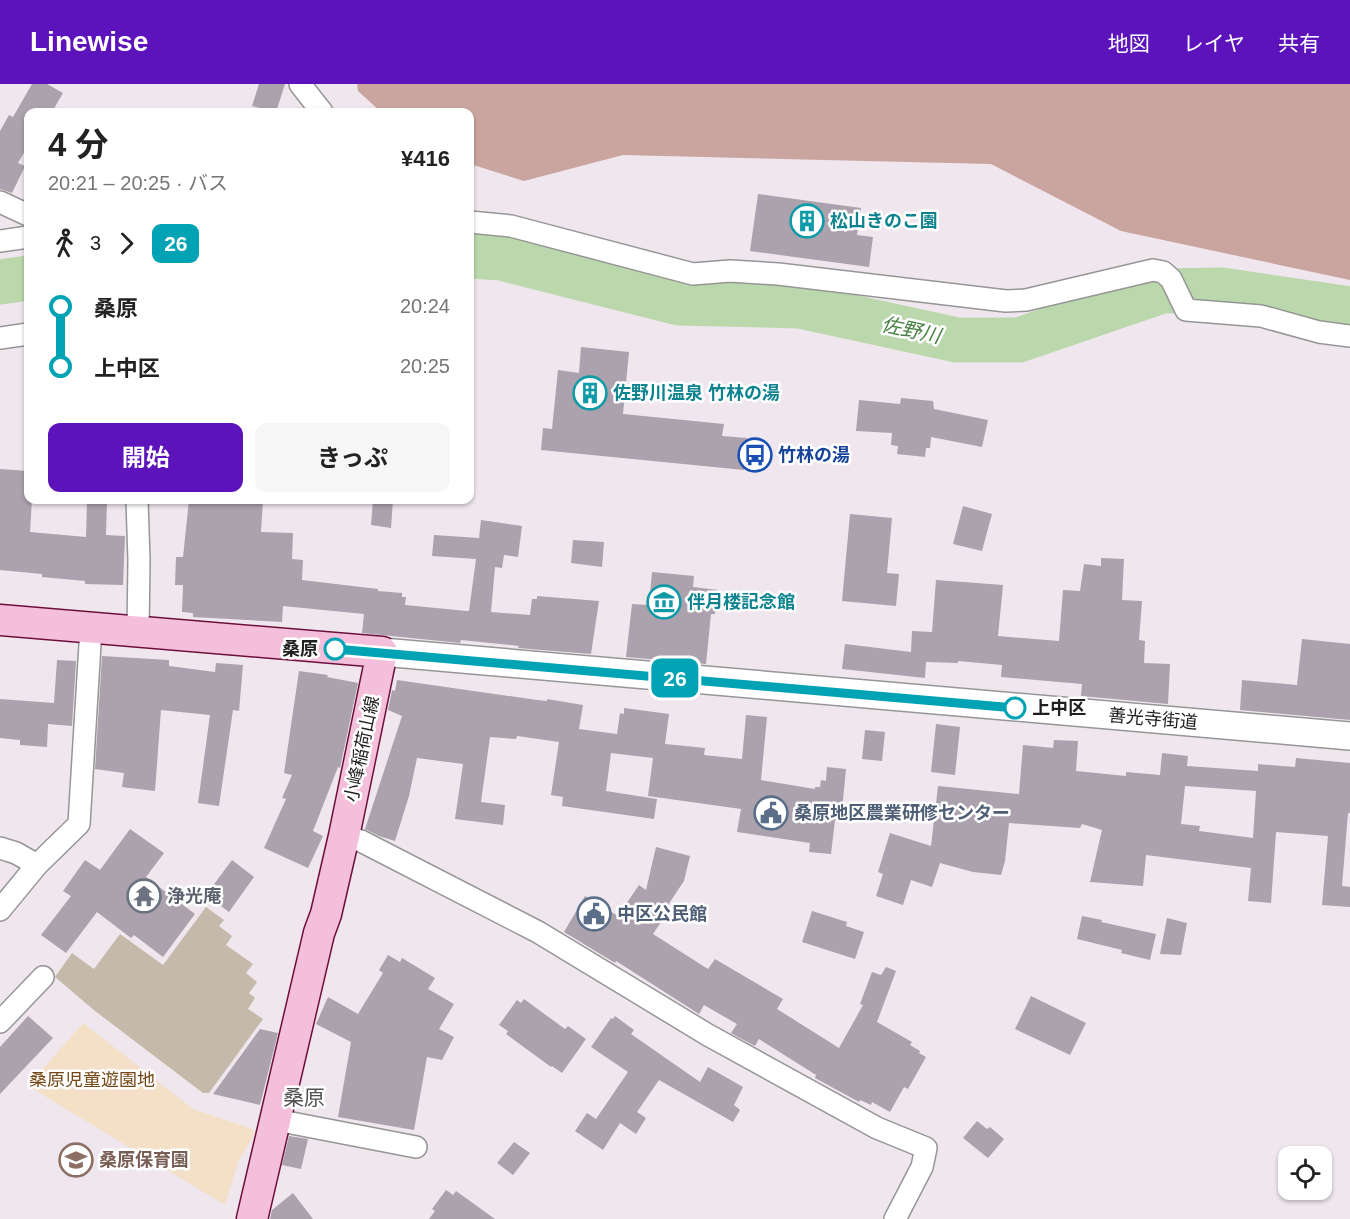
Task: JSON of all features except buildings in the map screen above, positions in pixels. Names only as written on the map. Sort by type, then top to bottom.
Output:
[{"type":"main road","points":[[0,620],[382,652]]},
{"type":"main road","name":"小峰稲荷山線","points":[[252,1219],[344,836],[382,652]]},
{"type":"street","points":[[300,84],[319,108]]},
{"type":"street","points":[[0,202],[24,213]]},
{"type":"street","points":[[474,222],[511,226],[693,274],[730,271],[778,274],[1006,301],[1026,300],[1153,270],[1163,272],[1171,279],[1186,310],[1261,316],[1318,332],[1350,336]]},
{"type":"street","points":[[0,241],[24,238]]},
{"type":"street","points":[[0,338],[24,335]]},
{"type":"street","points":[[137,504],[138,632]]},
{"type":"street","points":[[0,910],[37,865],[79,824],[91,628]]},
{"type":"street","name":"善光寺街道","points":[[382,652],[1350,736]]},
{"type":"street","points":[[344,836],[361,842],[538,932],[728,1046],[877,1128],[926,1148],[922,1167],[895,1219]]},
{"type":"street","points":[[0,848],[16,853],[37,865]]},
{"type":"street","points":[[0,1022],[43,976]]},
{"type":"street","points":[[276,1120],[416,1147]]},
{"type":"shaded area","points":[[357,84],[1350,84],[1350,280],[1121,231],[991,164],[623,155],[524,181],[474,165],[474,108],[377,108],[358,91]]},
{"type":"shaded area","points":[[206,907],[224,920],[219,926],[232,936],[226,945],[253,964],[246,973],[257,982],[249,993],[255,998],[248,1009],[263,1019],[209,1093],[203,1093],[95,1011],[55,977],[72,953],[94,969],[120,934],[163,965]]},
{"type":"green space","name":"桑原児童遊園地","points":[[83,1023],[193,1109],[254,1131],[239,1160],[225,1205],[28,1086]]},
{"type":"waterway","name":"佐野川","points":[[474,256],[501,258],[679,303],[800,306],[957,340],[1019,340],[1162,291],[1222,290],[1350,309]]},
{"type":"waterway","name":"佐野川","points":[[0,282],[24,279]]},
{"type":"bus line","name":"26","points":[[335,649],[1015,708]]},
{"type":"place","name":"松山きのこ園","points":[[807,221]]},
{"type":"place","name":"佐野川温泉 竹林の湯","points":[[590,393]]},
{"type":"place","name":"竹林の湯","points":[[755,455]]},
{"type":"place","name":"伴月楼記念館","points":[[664,602]]},
{"type":"place","name":"桑原","points":[[335,649]]},
{"type":"place","name":"上中区","points":[[1015,708]]},
{"type":"place","name":"桑原地区農業研修センター","points":[[771,813]]},
{"type":"place","name":"浄光庵","points":[[144,896]]},
{"type":"place","name":"中区公民館","points":[[594,914]]},
{"type":"place","name":"桑原保育園","points":[[76,1160]]},
{"type":"district","name":"桑原","points":[[304,1098]]}]
